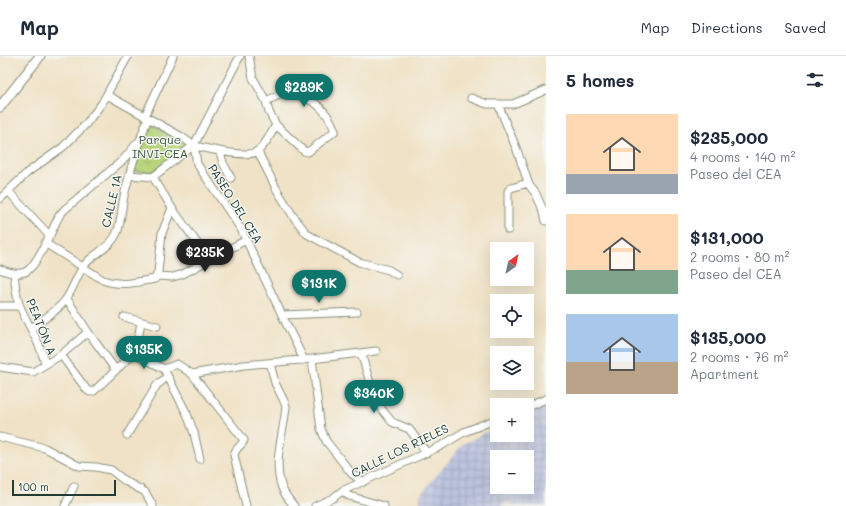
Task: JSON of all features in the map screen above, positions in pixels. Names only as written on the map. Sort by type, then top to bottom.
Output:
[{"type":"main road","points":[[0,107],[40,56]]},
{"type":"street","points":[[0,199],[28,172],[63,147],[86,124],[107,95],[128,56]]},
{"type":"street","name":"CALLE 1A","points":[[31,328],[62,305],[67,299],[83,267],[88,261],[107,247],[114,238],[118,230],[125,189],[147,117],[173,56]]},
{"type":"street","points":[[129,175],[153,177],[194,145],[240,56]]},
{"type":"street","points":[[249,56],[253,78],[266,101],[269,112],[276,125],[304,151],[308,152],[335,131],[332,122],[321,106],[311,100],[298,96],[282,94],[266,101]]},
{"type":"street","points":[[470,98],[486,104],[513,104],[546,90]]},
{"type":"street","points":[[107,95],[194,145],[220,152],[251,155],[258,152],[276,125]]},
{"type":"street","points":[[498,104],[517,150],[528,182],[536,194],[544,212],[546,221]]},
{"type":"street","points":[[0,269],[14,273],[24,272],[30,268],[36,261],[59,216],[64,210],[123,160],[140,139]]},
{"type":"street","name":"PASEO DEL CEA","points":[[194,145],[198,164],[234,218],[282,315],[308,359],[321,429],[326,442],[352,474],[363,482]]},
{"type":"street","points":[[220,152],[223,163],[231,178]]},
{"type":"street","points":[[258,152],[277,190],[293,216],[308,234],[359,262],[389,270],[397,275]]},
{"type":"street","points":[[153,177],[172,208],[200,247]]},
{"type":"street","points":[[508,230],[508,191],[511,188],[528,182]]},
{"type":"street","points":[[8,191],[49,235]]},
{"type":"street","points":[[157,276],[162,233],[172,208]]},
{"type":"street","points":[[45,243],[103,280],[112,283],[125,284],[155,279],[157,276],[173,277],[183,274],[246,240]]},
{"type":"street","name":"PEATÓN A","points":[[14,273],[20,306],[31,328],[45,364]]},
{"type":"street","points":[[67,299],[88,332],[115,369]]},
{"type":"street","points":[[0,306],[20,306]]},
{"type":"street","points":[[282,315],[357,312]]},
{"type":"street","points":[[124,317],[157,326]]},
{"type":"street","points":[[61,355],[87,390],[90,392],[94,391],[115,369],[134,353],[141,322]]},
{"type":"street","points":[[0,367],[33,372],[61,355],[88,332]]},
{"type":"street","points":[[192,374],[244,365],[308,359],[376,350]]},
{"type":"street","points":[[134,353],[164,369],[187,414],[194,433],[200,459]]},
{"type":"street","points":[[360,353],[376,402],[392,422],[409,429],[427,453]]},
{"type":"street","points":[[270,363],[275,383],[286,406],[278,456],[280,480],[284,492],[294,506]]},
{"type":"street","points":[[164,369],[177,364],[192,374],[244,440],[234,455],[246,506]]},
{"type":"street","points":[[127,435],[157,385],[168,377]]},
{"type":"street","points":[[534,404],[546,399]]},
{"type":"street","name":"CALLE LOS RIELES","points":[[315,506],[333,498],[342,491],[427,453],[464,432],[490,422]]},
{"type":"street","points":[[0,437],[45,448],[79,466],[111,470],[125,481],[145,492],[153,506]]},
{"type":"street","points":[[65,506],[74,486]]},
{"type":"street","points":[[342,491],[349,496],[384,506]]},
{"type":"shaded area","points":[[546,403],[546,506],[515,506],[507,502],[501,506],[420,506],[420,495],[463,444],[490,430],[490,442],[534,442],[534,409]]},
{"type":"green space","name":"Parque INVI-CEA","points":[[150,124],[188,144],[152,172],[134,171]]}]
